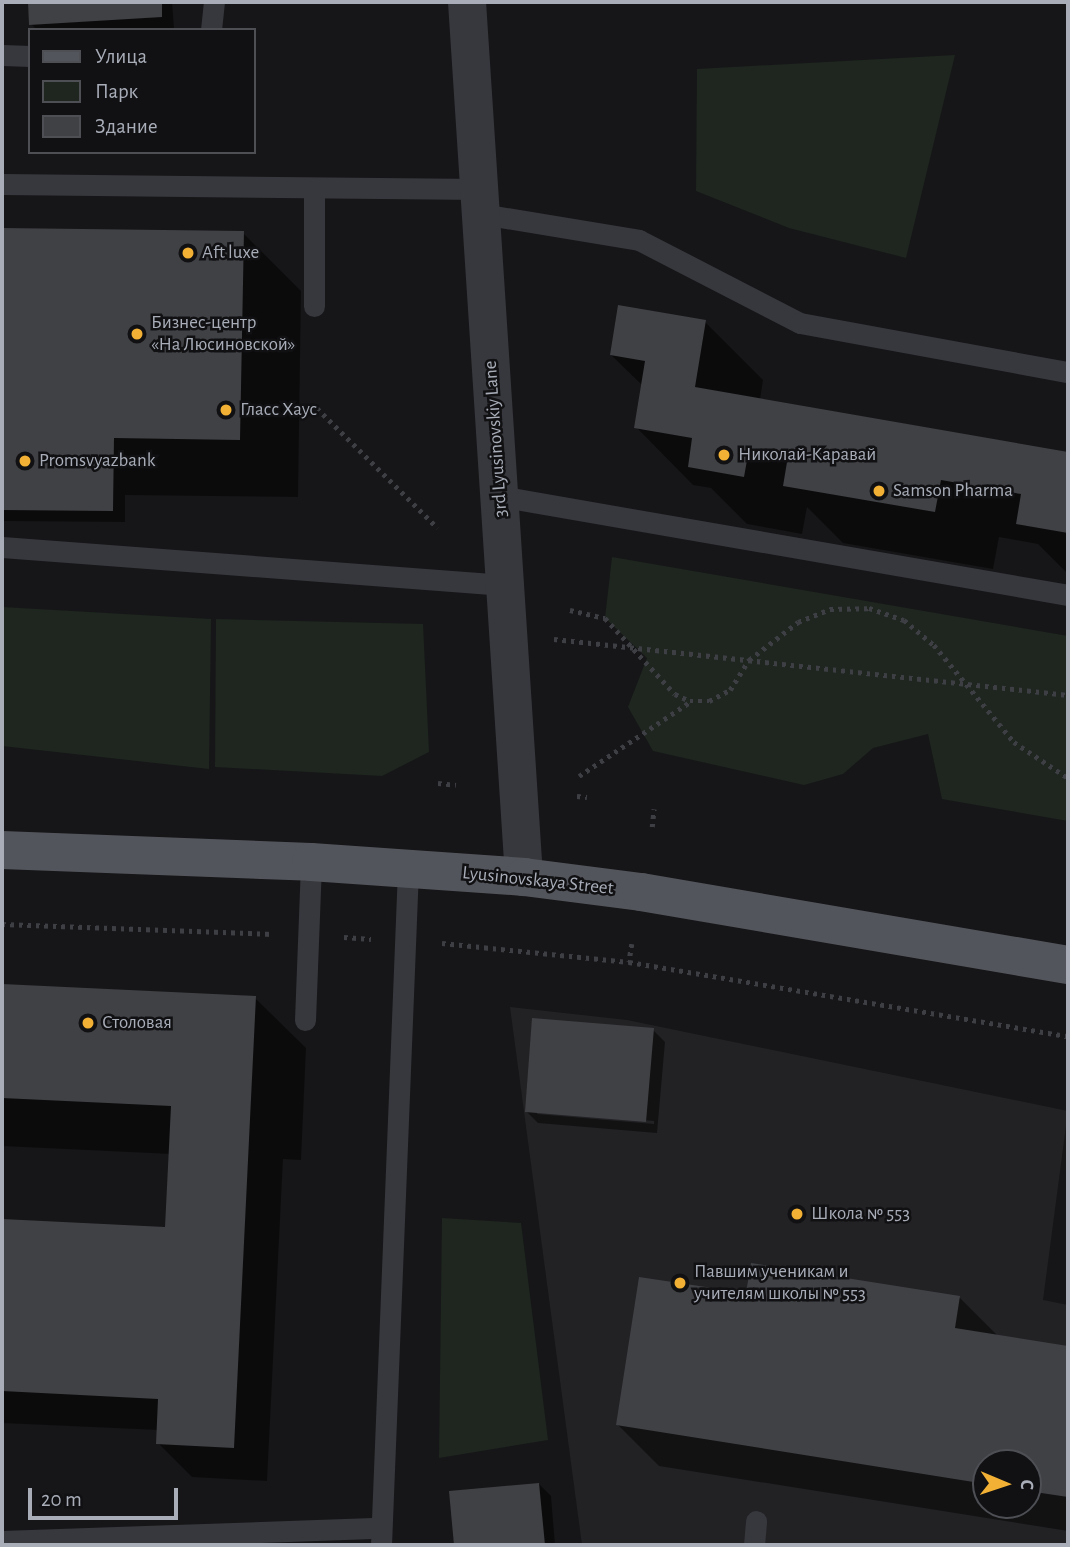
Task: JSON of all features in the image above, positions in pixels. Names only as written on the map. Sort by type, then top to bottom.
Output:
[{"type":"main road","name":"Lyusinovskaya Street","points":[[2,850],[311,862],[524,877],[641,892],[1068,965]]},
{"type":"street","name":"3rd Lyusinovskiy Lane","points":[[467,2],[524,877]]},
{"type":"lane","points":[[211,28],[214,2]]},
{"type":"lane","points":[[2,55],[28,56]]},
{"type":"lane","points":[[2,184],[314,188],[481,201],[639,240],[800,323],[1068,372]]},
{"type":"lane","points":[[314,188],[314,306]]},
{"type":"lane","points":[[499,496],[1068,595]]},
{"type":"lane","points":[[2,547],[505,585]]},
{"type":"lane","points":[[306,1020],[311,862]]},
{"type":"lane","points":[[2,1541],[380,1537],[408,869]]},
{"type":"lane","points":[[754,1545],[756,1521]]},
{"type":"path","points":[[317,408],[438,528]]},
{"type":"path","points":[[570,610],[605,618],[675,694],[690,701],[709,701],[730,690],[749,660],[797,622],[830,609],[869,608],[904,620],[934,645],[1014,742],[1068,778]]},
{"type":"path","points":[[508,631],[632,649],[1068,695]]},
{"type":"path","points":[[579,776],[690,701]]},
{"type":"path","points":[[438,783],[456,785]]},
{"type":"path","points":[[578,796],[587,797]]},
{"type":"path","points":[[652,827],[654,808]]},
{"type":"path","points":[[632,944],[629,962],[1068,1036]]},
{"type":"shaded area","name":"Школа № 553","points":[[510,1007],[627,1020],[1068,1111],[1043,1300],[1068,1305],[1068,1545],[582,1545]]},
{"type":"green space","points":[[955,55],[906,258],[789,228],[696,191],[697,69]]},
{"type":"green space","points":[[612,557],[1068,636],[1068,821],[942,799],[928,734],[873,748],[843,774],[804,785],[653,751],[628,707],[647,658],[605,618]]},
{"type":"green space","points":[[2,607],[211,619],[209,769],[2,746]]},
{"type":"green space","points":[[216,619],[423,624],[429,752],[382,776],[215,767]]},
{"type":"green space","points":[[442,1218],[521,1223],[548,1440],[439,1458]]},
{"type":"building","points":[[28,2],[162,2],[162,17],[29,25]]},
{"type":"building","name":"Бизнес-центр «На Люсиновской»","points":[[2,228],[244,231],[240,440],[114,438],[113,511],[2,510]]},
{"type":"building","points":[[618,305],[706,320],[695,387],[1068,452],[1068,533],[1016,524],[1021,494],[941,480],[935,512],[783,486],[788,456],[749,449],[744,477],[688,467],[692,438],[634,428],[645,361],[610,355]]},
{"type":"building","points":[[2,984],[256,996],[234,1448],[156,1444],[158,1399],[2,1391],[2,1219],[165,1227],[171,1106],[2,1098]]},
{"type":"building","points":[[532,1018],[654,1028],[646,1122],[525,1112]]},
{"type":"building","points":[[751,1263],[960,1296],[955,1328],[1068,1346],[1068,1497],[1042,1493],[1042,1449],[972,1449],[972,1482],[616,1425],[639,1277],[746,1293]]},
{"type":"building","points":[[539,1483],[545,1545],[454,1545],[449,1491]]},
{"type":"place","name":"Aft luxe","points":[[188,253]]},
{"type":"place","name":"Бизнес-центр «На Люсиновской»","points":[[137,334]]},
{"type":"place","name":"Гласс Хаус","points":[[226,410]]},
{"type":"place","name":"Николай-Каравай","points":[[724,455]]},
{"type":"place","name":"Promsvyazbank","points":[[25,461]]},
{"type":"place","name":"Samson Pharma","points":[[879,491]]},
{"type":"place","name":"Столовая","points":[[88,1023]]},
{"type":"place","name":"Школа № 553","points":[[797,1214]]},
{"type":"place","name":"Павшим ученикам и учителям школы № 553","points":[[680,1283]]}]
